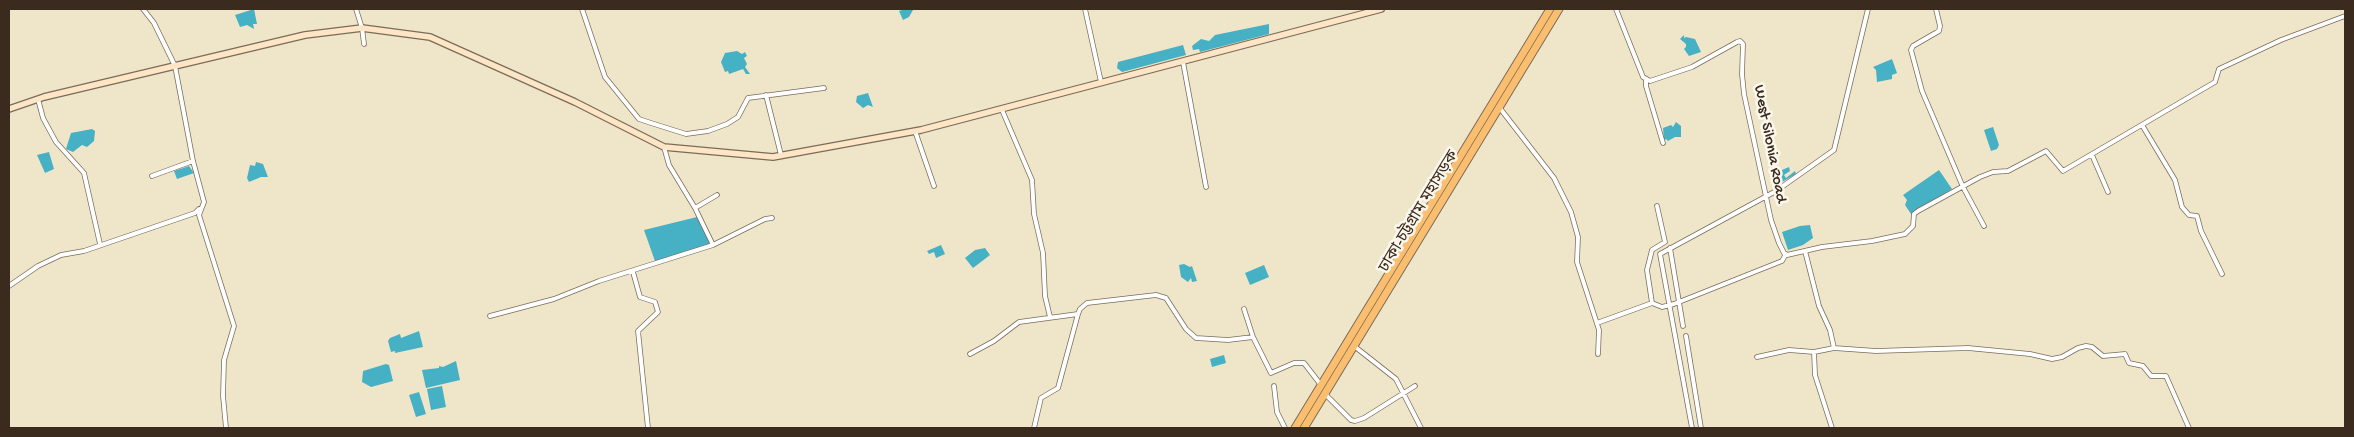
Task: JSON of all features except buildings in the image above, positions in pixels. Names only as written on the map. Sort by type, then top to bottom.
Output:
[{"type":"highway","name":"ঢাকা-চট্টগ্রাম মহাসড়ক","points":[[1295,428],[1550,9]]},
{"type":"highway","name":"ঢাকা-চট্টগ্রাম মহাসড়ক","points":[[1304,428],[1559,9]]},
{"type":"highway","points":[[1403,248],[1406,254],[1412,252]]},
{"type":"highway","points":[[1397,258],[1404,257],[1405,264]]},
{"type":"main road","points":[[9,110],[38,100],[305,35],[362,28],[430,37],[575,102],[664,147],[773,157],[915,131],[1002,110],[1101,82],[1381,9]]},
{"type":"street","points":[[143,9],[154,24],[175,66],[193,161],[204,202],[201,208],[200,219],[234,326],[224,360],[223,396],[226,428]]},
{"type":"street","points":[[356,9],[362,28],[364,44]]},
{"type":"street","points":[[582,9],[605,77],[639,119],[686,134],[708,131],[727,124],[738,117],[748,98],[824,88]]},
{"type":"street","points":[[1085,9],[1101,82]]},
{"type":"street","points":[[1616,9],[1646,80],[1646,86],[1663,143]]},
{"type":"street","points":[[1692,428],[1660,254],[1791,182],[1834,150],[1868,9]]},
{"type":"street","points":[[1936,9],[1940,26],[1939,31],[1913,46],[1911,50],[1922,91],[1963,187],[1984,226]]},
{"type":"street","points":[[1597,323],[1652,303],[1662,307],[1678,303],[1782,261],[1786,254],[1899,236],[1909,231],[1913,226],[1915,213],[1993,172],[2008,171],[2046,151],[2064,171],[2215,82],[2219,69],[2281,40],[2345,16]]},
{"type":"street","name":"West Silonia Road","points":[[1646,80],[1650,81],[1692,67],[1740,41],[1744,49],[1742,74],[1744,94],[1778,243],[1786,254]]},
{"type":"street","points":[[1183,62],[1206,187]]},
{"type":"street","points":[[766,95],[782,155]]},
{"type":"street","points":[[38,100],[43,118],[56,142],[84,173],[100,244]]},
{"type":"street","points":[[1499,107],[1554,178],[1566,201],[1578,237],[1578,262],[1599,330],[1598,354]]},
{"type":"street","points":[[1002,110],[1032,180],[1034,214],[1043,253],[1045,296],[1050,317]]},
{"type":"street","points":[[2142,125],[2175,180],[2182,207],[2189,215],[2197,216],[2202,232],[2222,274]]},
{"type":"street","points":[[915,131],[934,186]]},
{"type":"street","points":[[664,147],[669,165],[695,208],[713,246]]},
{"type":"street","points":[[2092,155],[2108,192]]},
{"type":"street","points":[[152,176],[193,161]]},
{"type":"street","points":[[695,208],[716,195]]},
{"type":"street","points":[[1652,303],[1647,270],[1652,250],[1664,242],[1657,206]]},
{"type":"street","points":[[9,286],[38,266],[61,255],[84,251],[195,213],[201,208]]},
{"type":"street","points":[[490,316],[554,299],[599,281],[713,246],[765,219],[772,218]]},
{"type":"street","points":[[1670,248],[1683,326]]},
{"type":"street","points":[[1805,251],[1819,306],[1830,330],[1834,348]]},
{"type":"street","points":[[633,272],[640,297],[655,302],[658,312],[638,331],[648,428]]},
{"type":"street","points":[[1034,428],[1041,398],[1055,391],[1060,383],[1080,308],[1087,303],[1156,295],[1169,300],[1186,329],[1196,338],[1228,340],[1253,337]]},
{"type":"street","points":[[1244,308],[1253,337],[1271,373],[1294,363],[1304,362],[1321,386]]},
{"type":"street","points":[[970,354],[994,341],[1020,322],[1078,314]]},
{"type":"street","points":[[1686,336],[1702,428]]},
{"type":"street","points":[[1354,346],[1396,379],[1421,428]]},
{"type":"street","points":[[1757,357],[1789,350],[1814,352],[1834,348],[1876,351],[1968,348],[2052,358],[2062,357],[2078,348],[2086,346],[2092,347],[2103,356],[2125,354],[2129,363],[2143,366],[2151,376],[2166,376],[2189,428]]},
{"type":"street","points":[[1814,352],[1815,375],[1832,428]]},
{"type":"street","points":[[1274,386],[1278,412],[1285,428]]},
{"type":"street","points":[[1325,394],[1355,422],[1416,386]]},
{"type":"water","points":[[254,9],[257,24],[253,24],[254,29],[247,25],[240,27],[235,15]]},
{"type":"water","points":[[905,9],[913,10],[909,17],[903,20],[899,11]]},
{"type":"water","points":[[1269,24],[1269,34],[1200,52],[1199,49],[1193,50],[1192,46],[1201,39],[1209,41],[1215,35]]},
{"type":"water","points":[[1684,35],[1684,38],[1695,39],[1701,52],[1689,56],[1684,49],[1686,44],[1680,39]]},
{"type":"water","points":[[1183,45],[1186,55],[1122,72],[1117,68],[1118,62]]},
{"type":"water","points":[[737,51],[742,54],[745,52],[747,56],[744,58],[747,64],[745,67],[750,74],[746,74],[743,69],[729,74],[728,71],[725,72],[721,62],[725,53]]},
{"type":"water","points":[[1892,59],[1897,73],[1892,75],[1892,79],[1877,82],[1876,70],[1873,67]]},
{"type":"water","points":[[868,93],[873,107],[868,105],[863,108],[856,102],[857,96]]},
{"type":"water","points":[[1676,122],[1681,126],[1681,137],[1675,137],[1668,141],[1664,140],[1663,128],[1671,125],[1673,127]]},
{"type":"water","points":[[1993,127],[1999,145],[1997,149],[1991,151],[1984,130]]},
{"type":"water","points":[[92,129],[95,131],[94,141],[87,147],[82,145],[73,152],[66,149],[71,133]]},
{"type":"water","points":[[49,152],[54,169],[45,173],[37,155]]},
{"type":"water","points":[[256,162],[263,164],[268,177],[261,177],[249,182],[247,178],[250,165],[255,166]]},
{"type":"water","points":[[189,166],[194,173],[177,179],[174,171]]},
{"type":"water","points":[[1789,167],[1790,171],[1784,175],[1786,178],[1795,171],[1796,174],[1775,186],[1773,179],[1775,173]]},
{"type":"water","points":[[1939,170],[1952,189],[1911,214],[1905,205],[1907,200],[1903,195]]},
{"type":"water","points":[[697,217],[712,243],[656,264],[644,230]]},
{"type":"water","points":[[1810,225],[1813,238],[1803,245],[1788,250],[1782,232]]},
{"type":"water","points":[[941,245],[945,254],[936,258],[934,252],[929,254],[927,251]]},
{"type":"water","points":[[985,248],[990,255],[973,268],[965,258],[975,250]]},
{"type":"water","points":[[1179,265],[1192,266],[1197,281],[1192,282],[1191,278],[1188,282],[1181,277]]},
{"type":"water","points":[[1264,265],[1269,277],[1250,285],[1245,273]]},
{"type":"water","points":[[419,331],[423,347],[395,353],[395,351],[391,352],[388,341],[390,338],[400,334],[401,338]]},
{"type":"water","points":[[1224,355],[1226,363],[1212,367],[1210,359]]},
{"type":"water","points":[[456,361],[460,380],[426,388],[422,370],[439,368],[439,366],[443,367]]},
{"type":"water","points":[[386,364],[389,365],[393,381],[371,387],[362,382],[363,371]]},
{"type":"water","points":[[442,386],[446,407],[431,410],[427,389]]},
{"type":"water","points":[[419,392],[426,414],[416,417],[409,395]]}]
